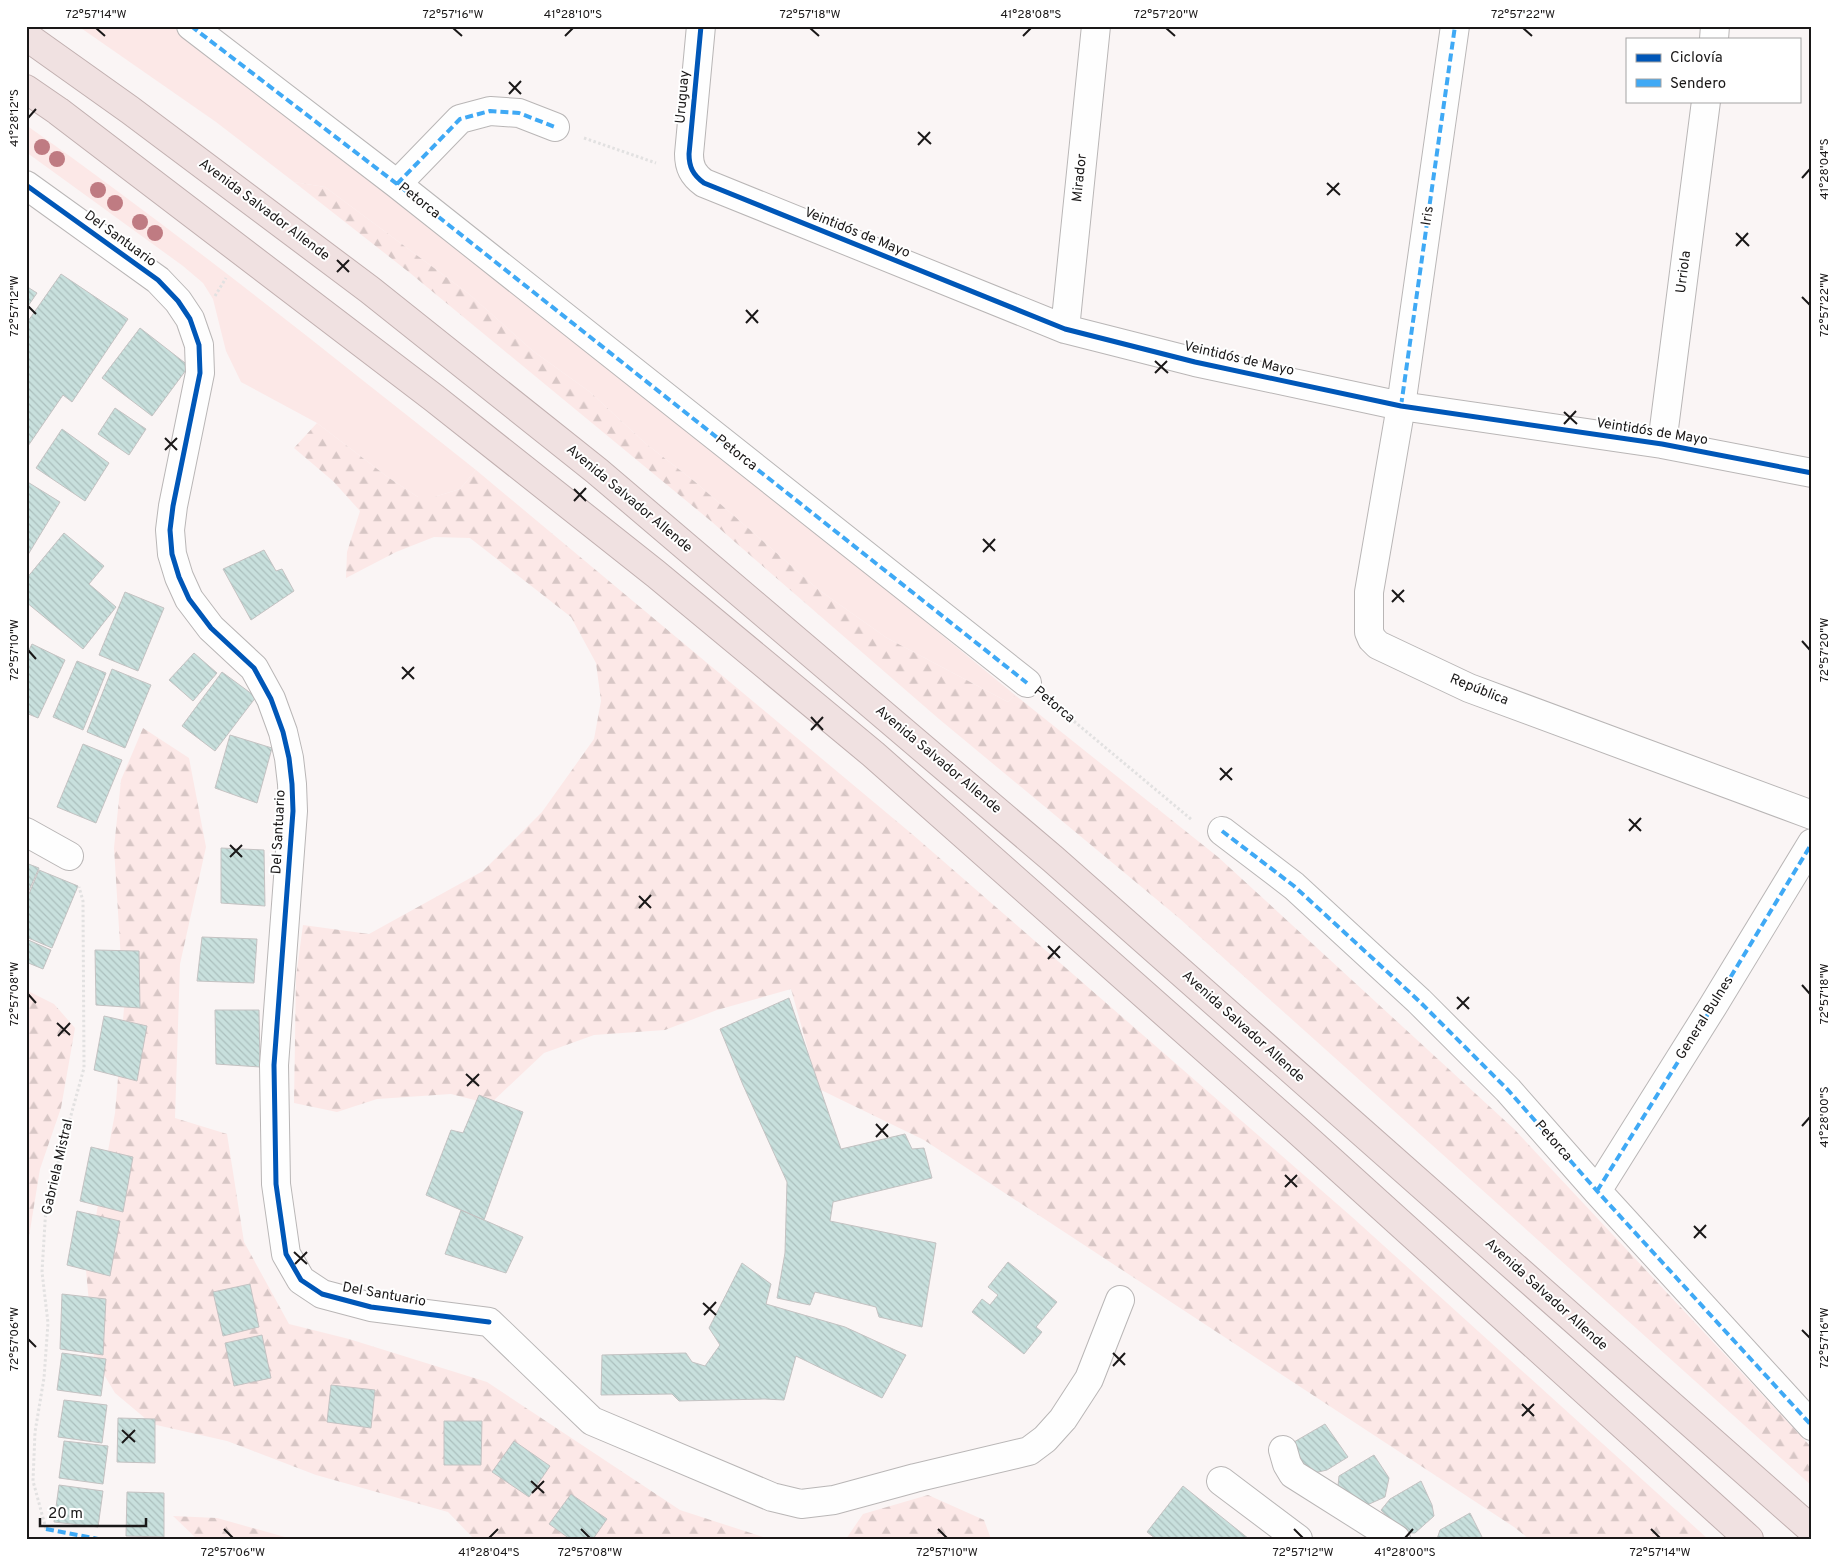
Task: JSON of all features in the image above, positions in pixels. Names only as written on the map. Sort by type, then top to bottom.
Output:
[{"type":"highway","name":"Avenida Salvador Allende","points":[[26,36],[130,110],[338,266],[597,471],[1054,859],[1812,1530]]},
{"type":"highway","points":[[26,89],[112,152],[434,398],[656,574],[873,754],[1289,1123],[1749,1539]]},
{"type":"street","name":"Petorca","points":[[191,26],[397,184],[1027,683]]},
{"type":"street","name":"Uruguay","points":[[694,173],[689,154],[700,26]]},
{"type":"street","name":"Mirador","points":[[1065,329],[1096,26]]},
{"type":"street","name":"Iris","points":[[1402,406],[1455,26]]},
{"type":"street","name":"Urriola","points":[[1662,444],[1706,102]]},
{"type":"street","points":[[397,184],[460,118],[490,111],[519,113],[556,127]]},
{"type":"street","name":"Veintidós de Mayo","points":[[694,173],[704,183],[1065,329],[1196,362],[1402,406],[1662,444],[1812,473]]},
{"type":"street","name":"Del Santuario","points":[[26,185],[158,280],[178,301],[190,319],[199,346],[200,373],[173,506],[170,530],[172,554],[178,578],[189,599],[212,628],[254,668],[271,699],[283,732],[289,758],[293,811],[274,1065],[276,1184],[286,1254],[301,1280],[322,1294],[371,1307],[489,1322],[592,1421],[772,1497],[801,1504],[834,1500],[915,1478],[1030,1451],[1045,1440],[1062,1419],[1089,1378],[1120,1300]]},
{"type":"street","name":"República","points":[[1402,406],[1369,592],[1369,632],[1372,639],[1378,645],[1469,688],[1812,815]]},
{"type":"street","points":[[26,832],[69,856]]},
{"type":"street","name":"Petorca","points":[[1222,832],[1294,886],[1419,1001],[1508,1090],[1597,1191],[1812,1426]]},
{"type":"street","name":"General Bulnes","points":[[1597,1191],[1708,1015],[1812,844]]},
{"type":"street","points":[[1283,1450],[1287,1464],[1293,1474],[1396,1539]]},
{"type":"street","points":[[1221,1481],[1298,1539]]},
{"type":"path","points":[[556,127],[694,173]]},
{"type":"green space","points":[[78,26],[172,26],[777,500],[1015,695],[1008,702],[887,638],[819,590],[694,481],[645,443],[590,392],[533,351],[469,294],[325,187],[294,182],[216,122]]},
{"type":"green space","points":[[26,125],[141,208],[476,470],[460,489],[434,497],[418,497],[389,478],[317,423],[241,382],[226,351],[213,299],[203,283],[183,266],[26,152]]},
{"type":"green space","points":[[294,182],[325,187],[469,294],[533,351],[590,392],[645,443],[694,481],[819,590],[887,638],[1008,702],[1015,695],[1218,857],[1514,1129],[1812,1448],[1812,1486],[1179,918],[939,719],[712,522],[410,273]]},
{"type":"green space","points":[[317,423],[389,478],[418,497],[434,497],[460,489],[476,470],[912,834],[1352,1217],[1708,1539],[1529,1539],[1514,1527],[924,1140],[819,1089],[791,989],[717,1010],[665,1030],[594,1035],[544,1053],[490,1104],[451,1094],[377,1099],[337,1112],[294,1103],[296,977],[303,925],[369,934],[483,871],[542,812],[594,739],[601,701],[596,663],[571,617],[470,538],[434,537],[396,552],[346,578],[347,552],[360,511],[333,481],[294,448]]},
{"type":"green space","points":[[143,728],[189,758],[206,847],[180,964],[175,1118],[227,1134],[244,1242],[289,1324],[349,1339],[487,1382],[680,1510],[769,1539],[474,1539],[448,1512],[316,1475],[227,1441],[152,1424],[115,1393],[94,1358],[86,1270],[115,1113],[124,1008],[114,848],[121,780]]},
{"type":"green space","points":[[26,990],[54,1004],[75,1028],[61,1108],[40,1169],[26,1255]]},
{"type":"green space","points":[[928,1495],[984,1520],[991,1539],[846,1539],[863,1514]]},
{"type":"green space","points":[[173,1516],[217,1518],[292,1539],[197,1539]]},
{"type":"building","points":[[61,274],[128,319],[72,402],[63,395],[28,446],[26,445],[26,324]]},
{"type":"building","points":[[26,286],[37,293],[26,309]]},
{"type":"building","points":[[140,328],[189,366],[152,416],[102,378]]},
{"type":"building","points":[[115,408],[146,429],[129,455],[98,434]]},
{"type":"building","points":[[62,429],[109,463],[85,501],[36,468]]},
{"type":"building","points":[[26,481],[60,502],[26,558]]},
{"type":"building","points":[[64,533],[104,566],[89,584],[116,607],[83,649],[26,602],[26,579]]},
{"type":"building","points":[[264,550],[276,571],[282,569],[294,591],[251,620],[223,569]]},
{"type":"building","points":[[125,592],[164,608],[138,671],[99,655]]},
{"type":"building","points":[[32,644],[65,660],[38,718],[26,713],[26,656]]},
{"type":"building","points":[[194,653],[217,673],[193,701],[169,680]]},
{"type":"building","points":[[77,661],[106,673],[83,730],[53,717]]},
{"type":"building","points":[[112,669],[151,685],[125,748],[87,732]]},
{"type":"building","points":[[222,672],[256,697],[215,751],[182,726]]},
{"type":"building","points":[[230,735],[272,748],[257,803],[215,788]]},
{"type":"building","points":[[83,744],[122,760],[96,823],[57,807]]},
{"type":"building","points":[[221,848],[264,850],[265,906],[221,903]]},
{"type":"building","points":[[26,863],[39,868],[26,897]]},
{"type":"building","points":[[39,870],[78,886],[52,948],[26,937],[26,901]]},
{"type":"building","points":[[202,937],[257,939],[254,983],[197,981]]},
{"type":"building","points":[[26,939],[51,950],[43,969],[26,962]]},
{"type":"building","points":[[95,950],[139,951],[140,1008],[96,1005]]},
{"type":"building","points":[[789,998],[841,1149],[905,1134],[912,1149],[924,1148],[932,1178],[833,1202],[830,1221],[936,1243],[922,1327],[879,1317],[876,1307],[815,1292],[810,1305],[777,1298],[785,1253],[787,1182],[720,1029]]},
{"type":"building","points":[[215,1010],[259,1010],[260,1067],[216,1064]]},
{"type":"building","points":[[104,1016],[147,1026],[137,1081],[94,1070]]},
{"type":"building","points":[[479,1095],[523,1112],[484,1220],[426,1195],[451,1130],[463,1133]]},
{"type":"building","points":[[91,1147],[133,1157],[123,1212],[80,1201]]},
{"type":"building","points":[[461,1210],[523,1237],[506,1273],[445,1254]]},
{"type":"building","points":[[77,1211],[120,1221],[110,1276],[67,1265]]},
{"type":"building","points":[[1008,1262],[1057,1302],[1036,1327],[1042,1332],[1024,1354],[972,1312],[982,1299],[990,1305],[998,1295],[988,1287]]},
{"type":"building","points":[[742,1263],[771,1284],[766,1304],[845,1327],[906,1355],[882,1398],[796,1356],[784,1400],[679,1401],[672,1394],[601,1395],[602,1355],[686,1353],[692,1362],[705,1366],[720,1345],[709,1328]]},
{"type":"building","points":[[250,1284],[259,1327],[223,1336],[213,1292]]},
{"type":"building","points":[[62,1294],[106,1299],[103,1355],[60,1349]]},
{"type":"building","points":[[262,1335],[271,1378],[234,1386],[225,1343]]},
{"type":"building","points":[[62,1353],[106,1359],[101,1396],[57,1390]]},
{"type":"building","points":[[331,1385],[375,1390],[371,1428],[327,1422]]},
{"type":"building","points":[[64,1400],[107,1405],[102,1443],[58,1437]]},
{"type":"building","points":[[118,1418],[155,1419],[155,1463],[117,1462]]},
{"type":"building","points":[[444,1421],[482,1421],[481,1465],[444,1465]]},
{"type":"building","points":[[1325,1424],[1348,1457],[1327,1470],[1314,1473],[1297,1466],[1294,1442]]},
{"type":"building","points":[[64,1441],[108,1446],[103,1484],[59,1478]]},
{"type":"building","points":[[514,1441],[550,1466],[529,1497],[492,1472]]},
{"type":"building","points":[[1374,1455],[1389,1478],[1385,1497],[1367,1505],[1345,1495],[1338,1486],[1339,1476]]},
{"type":"building","points":[[1421,1481],[1432,1505],[1434,1516],[1415,1533],[1402,1533],[1381,1510],[1390,1499]]},
{"type":"building","points":[[59,1485],[103,1491],[98,1527],[54,1522]]},
{"type":"building","points":[[1183,1486],[1249,1539],[1156,1539],[1147,1532]]},
{"type":"building","points":[[127,1492],[164,1493],[164,1537],[126,1536]]},
{"type":"building","points":[[571,1494],[607,1519],[593,1539],[570,1539],[549,1524]]},
{"type":"building","points":[[1470,1513],[1483,1539],[1437,1539],[1440,1530]]},
{"type":"marked path","points":[[191,26],[397,184],[1027,683]]},
{"type":"marked path","points":[[1401,406],[1455,26]]},
{"type":"marked path","points":[[397,184],[460,119],[490,111],[519,113],[555,127]]},
{"type":"marked path","points":[[1222,831],[1294,886],[1419,1001],[1508,1090],[1597,1191],[1812,1426]]},
{"type":"marked path","points":[[1597,1191],[1812,843]]},
{"type":"marked path","points":[[46,1529],[98,1539]]},
{"type":"cycle path","points":[[701,26],[689,154],[692,170],[700,180],[1065,329],[1195,362],[1401,406],[1662,444],[1812,473]]},
{"type":"cycle path","points":[[26,185],[158,280],[178,301],[190,319],[199,345],[200,373],[173,506],[170,530],[172,554],[179,577],[189,599],[211,628],[254,668],[271,699],[283,732],[292,784],[293,811],[274,1065],[276,1184],[286,1254],[301,1280],[322,1294],[371,1307],[489,1322]]}]
